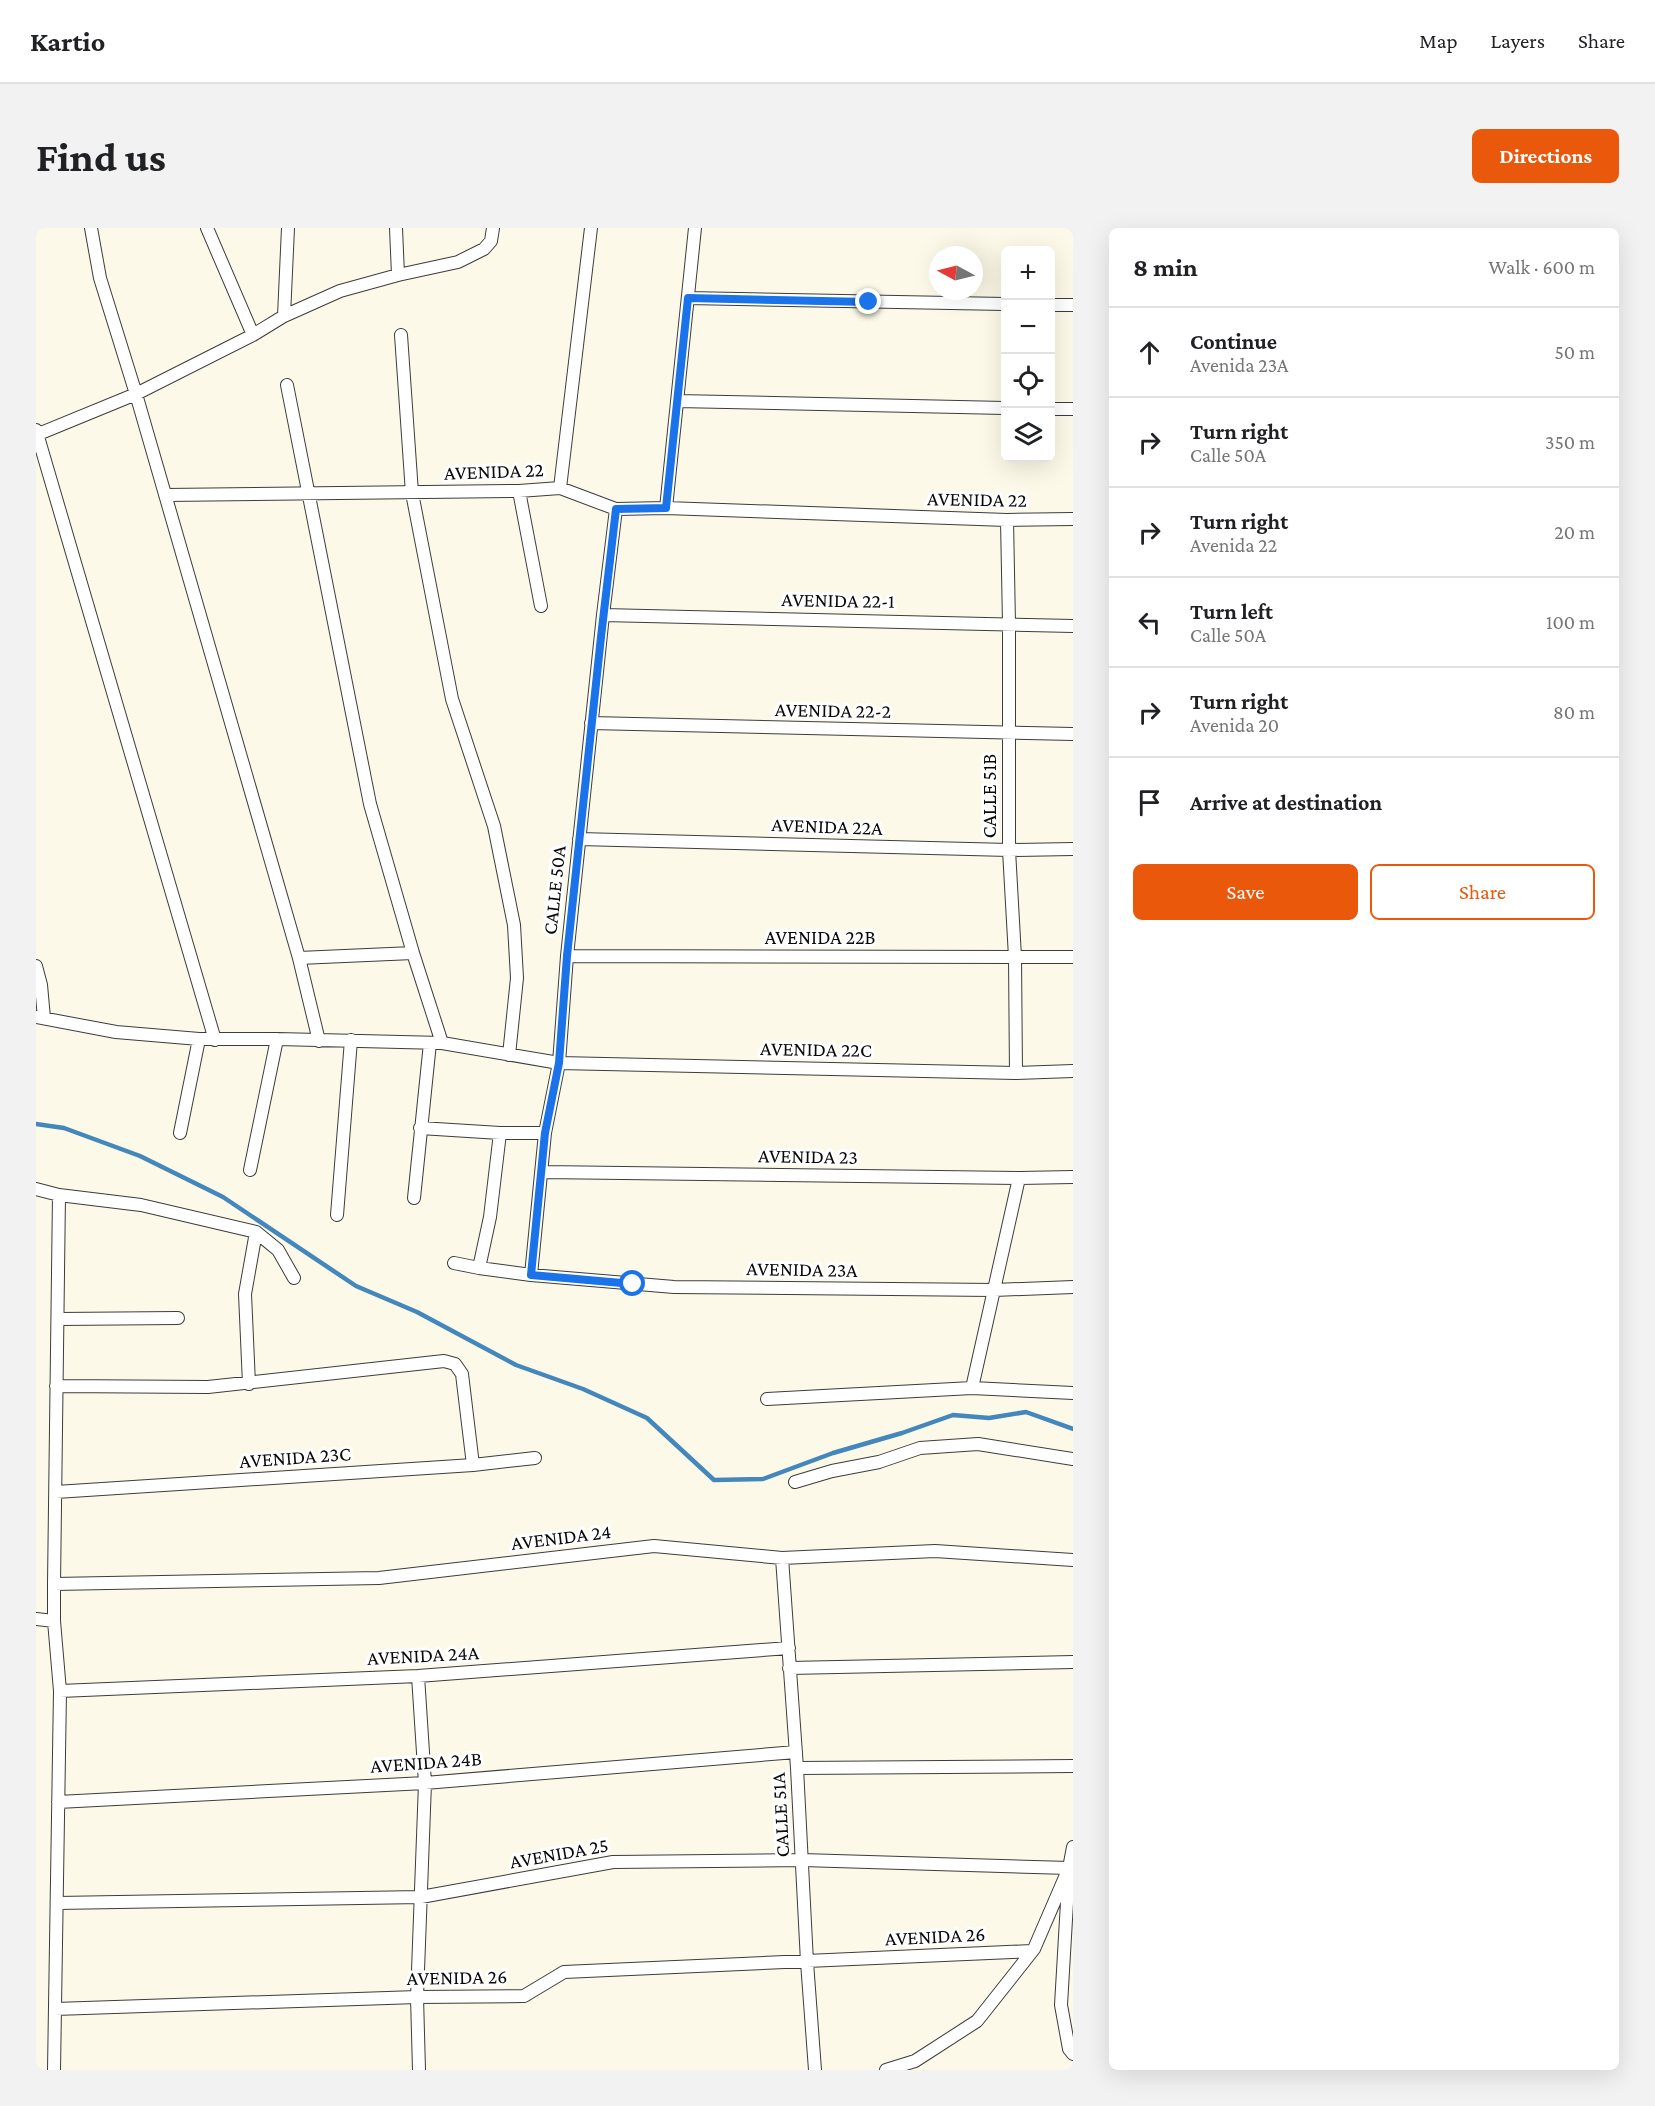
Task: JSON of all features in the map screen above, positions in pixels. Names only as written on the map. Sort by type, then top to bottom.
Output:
[{"type":"street","points":[[91,228],[100,278],[136,394],[299,958],[319,1041]]},
{"type":"street","points":[[207,228],[253,335]]},
{"type":"street","points":[[284,316],[288,228]]},
{"type":"street","points":[[396,228],[398,275]]},
{"type":"street","points":[[214,1040],[36,433],[136,394],[253,335],[284,316],[340,291],[458,262],[484,249],[490,241],[493,228]]},
{"type":"street","points":[[560,488],[591,228]]},
{"type":"street","points":[[666,508],[695,228]]},
{"type":"street","points":[[688,298],[1001,304]]},
{"type":"street","points":[[1055,305],[1073,305]]},
{"type":"street","points":[[401,335],[412,493],[452,699],[494,826],[514,925],[517,978],[509,1055]]},
{"type":"street","points":[[287,385],[370,804],[436,1043],[420,1128],[414,1198]]},
{"type":"street","points":[[677,401],[1001,408]]},
{"type":"street","points":[[1055,409],[1073,409]]},
{"type":"street","name":"AVENIDA 22","points":[[165,495],[309,495],[519,491],[560,488],[616,509],[666,508],[1007,520],[1073,519]]},
{"type":"street","points":[[519,491],[541,606]]},
{"type":"street","name":"CALLE 50A","points":[[531,1275],[545,1133],[559,1063],[579,839],[616,509]]},
{"type":"street","name":"CALLE 51B","points":[[1007,520],[1009,850],[1015,957],[1016,1073]]},
{"type":"street","name":"AVENIDA 22-1","points":[[603,615],[1073,626]]},
{"type":"street","name":"AVENIDA 22-2","points":[[591,723],[1073,734]]},
{"type":"street","name":"AVENIDA 22A","points":[[579,839],[1009,850],[1073,849]]},
{"type":"street","points":[[299,958],[413,953]]},
{"type":"street","name":"AVENIDA 22B","points":[[567,956],[1073,957]]},
{"type":"street","points":[[36,966],[41,986],[40,1017]]},
{"type":"street","name":"AVENIDA 22C","points":[[40,1017],[116,1032],[200,1040],[277,1039],[436,1043],[559,1063],[1016,1073],[1073,1071]]},
{"type":"street","points":[[250,1170],[277,1039]]},
{"type":"street","points":[[180,1133],[200,1040]]},
{"type":"street","points":[[337,1215],[351,1040]]},
{"type":"street","points":[[420,1128],[545,1133]]},
{"type":"street","points":[[479,1268],[490,1216],[500,1133]]},
{"type":"street","name":"AVENIDA 23","points":[[542,1172],[1073,1177]]},
{"type":"street","points":[[972,1388],[1019,1178]]},
{"type":"street","points":[[36,1189],[59,1195],[141,1205],[256,1232],[278,1250],[294,1278]]},
{"type":"street","points":[[54,2070],[60,1691],[54,1621],[59,1195]]},
{"type":"street","points":[[249,1384],[245,1293],[256,1232]]},
{"type":"street","name":"AVENIDA 23A","points":[[454,1263],[531,1275],[674,1287],[994,1290],[1073,1287]]},
{"type":"street","points":[[58,1319],[178,1318]]},
{"type":"street","points":[[56,1386],[208,1387],[444,1361],[455,1365],[462,1374],[472,1465]]},
{"type":"street","points":[[767,1399],[972,1388],[1073,1393]]},
{"type":"street","points":[[795,1482],[831,1471],[879,1462],[920,1448],[978,1444],[1073,1459]]},
{"type":"street","name":"AVENIDA 23C","points":[[56,1492],[472,1465],[536,1458]]},
{"type":"street","name":"AVENIDA 24","points":[[54,1584],[380,1578],[654,1546],[782,1558],[935,1551],[1073,1560]]},
{"type":"street","name":"CALLE 51A","points":[[782,1558],[815,2070]]},
{"type":"street","points":[[36,1619],[54,1621]]},
{"type":"street","name":"AVENIDA 24A","points":[[60,1691],[417,1676],[789,1648]]},
{"type":"street","points":[[789,1668],[1073,1662]]},
{"type":"street","points":[[417,1676],[425,1783],[417,1996],[419,2070]]},
{"type":"street","name":"AVENIDA 24B","points":[[58,1802],[425,1783],[796,1752]]},
{"type":"street","points":[[797,1768],[1073,1766]]},
{"type":"street","points":[[1073,1847],[1069,1868],[1061,2005],[1069,2049],[1073,2054]]},
{"type":"street","name":"AVENIDA 25","points":[[57,1903],[421,1897],[613,1862],[802,1860],[1069,1868]]},
{"type":"street","points":[[886,2070],[915,2061],[977,2021],[1032,1951],[1069,1868]]},
{"type":"street","name":"AVENIDA 26","points":[[55,2009],[417,1996],[524,1996],[564,1972],[1032,1951]]},
{"type":"waterway","points":[[36,1124],[64,1128],[140,1156],[223,1197],[356,1286],[417,1312],[516,1365],[583,1389],[647,1418],[714,1480],[763,1479],[833,1453],[953,1415],[989,1418],[1026,1412],[1073,1429]]},
{"type":"route","points":[[633,1284],[531,1275],[545,1133],[559,1063],[567,956],[616,509],[666,508],[688,298],[869,302]]}]
